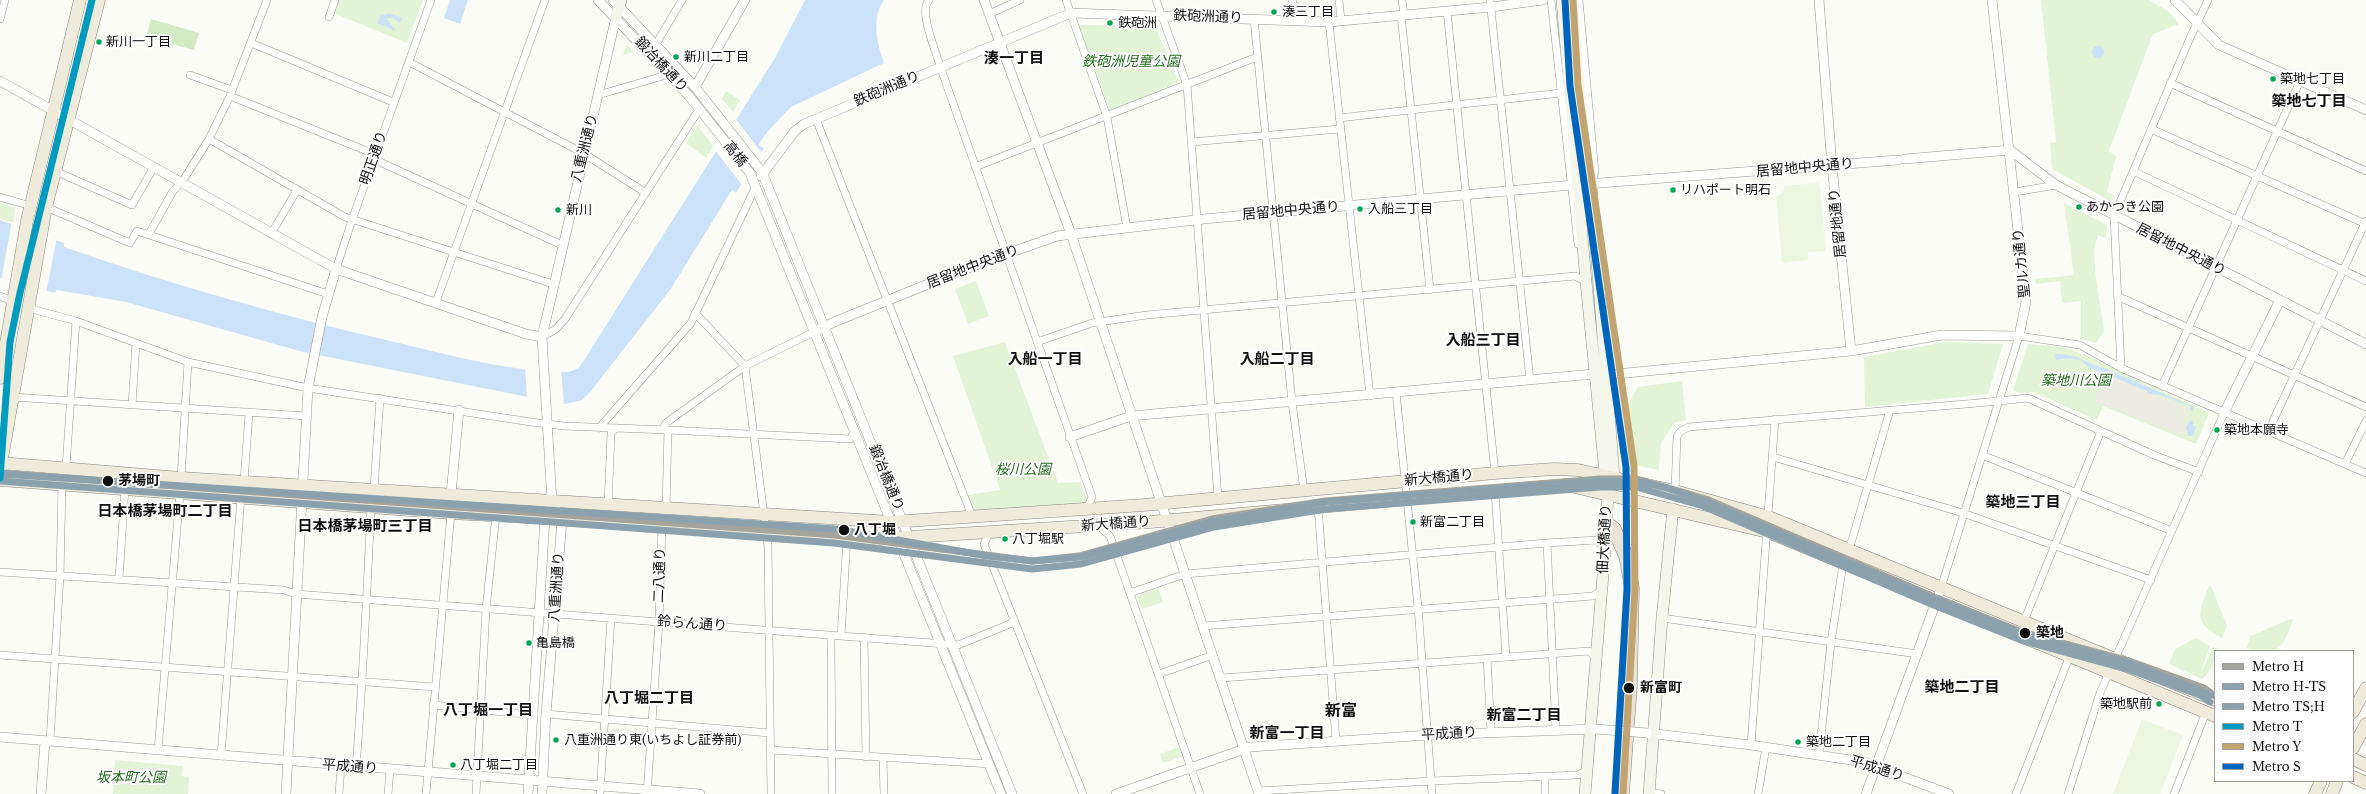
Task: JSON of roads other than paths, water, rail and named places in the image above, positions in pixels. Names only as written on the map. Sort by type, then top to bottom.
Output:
[{"type":"highway","points":[[1606,523],[1616,533],[1629,565],[1632,588],[1622,794]]},
{"type":"highway","points":[[1616,794],[1631,633]]},
{"type":"main road","points":[[0,378],[27,221],[55,110],[80,0]]},
{"type":"main road","points":[[0,479],[0,463],[46,207],[98,0]]},
{"type":"main road","points":[[1562,0],[1575,154],[1574,186],[1586,282],[1594,374],[1609,476]]},
{"type":"main road","points":[[1571,0],[1587,173],[1591,185],[1606,375],[1609,476]]},
{"type":"main road","name":"八重洲通り","points":[[616,17],[618,2]]},
{"type":"main road","name":"新大橋通り","points":[[0,463],[66,467],[181,478],[451,494],[608,506],[898,522],[1087,509],[1495,473],[1568,469],[1609,476],[1675,491],[1769,517],[2116,658],[2214,700]]},
{"type":"main road","name":"佃大橋通り","points":[[1585,794],[1593,729],[1596,658],[1605,550],[1609,476]]},
{"type":"main road","name":"新大橋通り","points":[[0,479],[562,520],[662,524],[847,537],[904,537],[1099,526],[1562,485],[1608,493],[1768,532],[1936,603],[2070,655],[2211,714]]},
{"type":"main road","points":[[1649,793],[1650,733],[1673,508]]},
{"type":"main road","points":[[2354,710],[2366,688]]},
{"type":"main road","points":[[2354,746],[2366,724]]},
{"type":"main road","points":[[2354,759],[2366,765]]},
{"type":"main road","points":[[2354,777],[2366,782]]},
{"type":"main road","points":[[2315,794],[2321,782]]},
{"type":"main road","points":[[2332,794],[2338,782]]},
{"type":"street","points":[[0,19],[5,0]]},
{"type":"street","points":[[149,234],[173,191],[182,182],[209,139],[231,93],[267,0]]},
{"type":"street","points":[[329,17],[335,0]]},
{"type":"street","name":"明正通り","points":[[286,794],[291,676],[308,388],[328,294],[393,102],[431,0]]},
{"type":"street","points":[[436,302],[545,0]]},
{"type":"street","name":"鍛冶橋通り","points":[[598,0],[670,74],[700,108],[719,134]]},
{"type":"street","points":[[656,44],[682,0]]},
{"type":"street","points":[[695,87],[745,0]]},
{"type":"street","points":[[929,0],[926,3],[924,12],[940,66],[1092,497],[1087,509]]},
{"type":"street","points":[[984,0],[1071,234],[1259,793],[1432,781],[1578,775],[1587,770]]},
{"type":"street","points":[[989,14],[1020,0]]},
{"type":"street","points":[[1066,0],[1107,117],[1127,228]]},
{"type":"street","points":[[1156,0],[1163,16],[1186,85],[1218,498]]},
{"type":"street","points":[[1292,0],[1299,20]]},
{"type":"street","points":[[1339,0],[1341,21]]},
{"type":"street","points":[[1402,0],[1402,15],[1411,109],[1430,290]]},
{"type":"street","name":"鉄砲洲通り","points":[[756,186],[762,172],[800,127],[940,66],[1071,13],[1329,22],[1447,11],[1491,4],[1543,0]]},
{"type":"street","points":[[1551,0],[1561,93],[1574,186]]},
{"type":"street","points":[[1579,0],[1595,172],[1591,185]]},
{"type":"street","name":"居留地通り","points":[[1819,0],[1832,166],[1851,351]]},
{"type":"street","name":"聖ルカ通り","points":[[1941,588],[2019,336],[2026,302],[2015,192],[1992,0]]},
{"type":"street","points":[[2175,0],[2219,45],[2366,110]]},
{"type":"street","points":[[2121,368],[2114,216],[2196,23],[2208,0]]},
{"type":"street","name":"鍛冶橋通り","points":[[618,2],[695,87],[726,125]]},
{"type":"street","points":[[1491,4],[1530,380]]},
{"type":"street","points":[[1447,11],[1495,473]]},
{"type":"street","name":"八重洲通り","points":[[542,794],[546,714],[556,614],[562,520],[552,502],[542,337],[583,153],[616,17]]},
{"type":"street","points":[[1254,19],[1292,402],[1304,491]]},
{"type":"street","points":[[1329,22],[1370,396]]},
{"type":"street","points":[[251,43],[393,102]]},
{"type":"street","points":[[976,167],[1257,57]]},
{"type":"street","points":[[408,62],[583,153],[646,193]]},
{"type":"street","points":[[598,95],[670,74]]},
{"type":"street","points":[[190,75],[367,151],[382,163],[562,246]]},
{"type":"street","points":[[0,81],[55,110],[154,168],[182,182],[271,234],[336,269],[542,337],[556,329],[564,319],[700,108]]},
{"type":"street","points":[[2162,386],[2300,81]]},
{"type":"street","points":[[2170,83],[2366,171]]},
{"type":"street","points":[[1339,118],[1561,93]]},
{"type":"street","points":[[816,119],[972,516]]},
{"type":"street","name":"高橋","points":[[726,125],[756,164]]},
{"type":"street","points":[[1191,142],[1340,129]]},
{"type":"street","points":[[2151,129],[2366,223],[2268,432]]},
{"type":"street","name":"高橋","points":[[719,134],[750,173]]},
{"type":"street","points":[[209,139],[352,220],[454,251],[553,284]]},
{"type":"street","name":"居留地中央通り","points":[[814,332],[886,300],[1006,253],[1057,236],[1196,220],[1421,199],[2010,150],[2056,185],[2215,268],[2366,344]]},
{"type":"street","name":"鍛冶橋通り","points":[[756,164],[762,172],[824,327],[904,537],[941,643],[1001,794]]},
{"type":"street","points":[[55,171],[132,205],[154,168]]},
{"type":"street","points":[[2133,171],[2366,281]]},
{"type":"street","name":"鍛冶橋通り","points":[[750,173],[855,431],[898,522]]},
{"type":"street","points":[[2015,192],[2056,185]]},
{"type":"street","points":[[599,428],[691,323],[756,186]]},
{"type":"street","points":[[271,234],[297,190]]},
{"type":"street","points":[[0,197],[31,206]]},
{"type":"street","points":[[46,207],[130,243],[137,231],[149,234],[328,294]]},
{"type":"street","points":[[1037,342],[1092,323],[1203,310],[1283,302],[1359,297],[1575,276],[1586,282]]},
{"type":"street","points":[[0,296],[13,297]]},
{"type":"street","points":[[2117,296],[2366,407]]},
{"type":"street","points":[[2068,794],[2100,693],[2224,413],[2280,300]]},
{"type":"street","points":[[29,303],[188,362],[308,388],[547,424],[599,428],[666,429],[850,439],[855,431]]},
{"type":"street","points":[[695,313],[745,366],[766,532],[771,794]]},
{"type":"street","points":[[66,467],[76,321]]},
{"type":"street","points":[[666,509],[666,423],[745,366],[814,332]]},
{"type":"street","points":[[1606,375],[1851,351],[1942,336],[2019,336],[2080,345],[2121,368],[2366,473]]},
{"type":"street","points":[[132,405],[136,343]]},
{"type":"street","points":[[181,478],[188,362]]},
{"type":"street","points":[[1070,436],[1131,416],[1370,396],[1396,392],[1594,374]]},
{"type":"street","points":[[1396,392],[1418,607],[1429,735],[1432,794]]},
{"type":"street","points":[[12,397],[307,416]]},
{"type":"street","points":[[374,489],[380,398]]},
{"type":"street","points":[[1675,491],[1677,436],[1681,431],[1689,428],[1775,419],[2028,398],[2101,431],[2199,472]]},
{"type":"street","points":[[451,494],[459,410]]},
{"type":"street","points":[[1849,550],[1890,410]]},
{"type":"street","points":[[244,482],[249,412]]},
{"type":"street","points":[[1751,745],[1768,532],[1775,419]]},
{"type":"street","points":[[2345,464],[2366,421]]},
{"type":"street","points":[[608,506],[611,432],[616,428]]},
{"type":"street","points":[[2024,621],[2101,431]]},
{"type":"street","points":[[1982,455],[2172,531]]},
{"type":"street","points":[[1773,457],[1963,513],[2151,580]]},
{"type":"street","points":[[41,794],[47,741],[60,576],[62,484]]},
{"type":"street","points":[[119,579],[125,489]]},
{"type":"street","points":[[1495,491],[1506,657]]},
{"type":"street","points":[[158,750],[180,493]]},
{"type":"street","points":[[222,756],[230,672],[241,497]]},
{"type":"street","name":"八重洲通り","points":[[528,794],[545,518],[552,502]]},
{"type":"street","points":[[356,767],[363,681],[365,599],[371,506]]},
{"type":"street","points":[[1318,507],[1323,562],[1325,616],[1336,741]]},
{"type":"street","points":[[426,794],[451,512]]},
{"type":"street","points":[[476,794],[486,609],[496,515]]},
{"type":"street","name":"二八通り","points":[[647,792],[659,622],[662,524]]},
{"type":"street","points":[[1099,526],[1110,536],[1200,794]]},
{"type":"street","points":[[990,532],[984,544],[1083,794]]},
{"type":"street","points":[[841,636],[847,537]]},
{"type":"street","name":"鍛冶橋通り","points":[[904,537],[953,644],[1012,794]]},
{"type":"street","points":[[1130,593],[1185,574],[1413,553],[1597,540],[1605,550]]},
{"type":"street","points":[[1547,543],[1556,730]]},
{"type":"street","points":[[1819,755],[1831,642],[1843,564]]},
{"type":"street","name":"鈴らん通り","points":[[0,572],[284,590],[296,594],[442,606],[540,612],[958,645],[1010,624],[1014,619]]},
{"type":"street","points":[[1866,794],[1941,588]]},
{"type":"street","points":[[1202,626],[1418,607],[1593,596],[1602,590]]},
{"type":"street","points":[[600,790],[611,618]]},
{"type":"street","points":[[1662,618],[1918,654]]},
{"type":"street","points":[[831,635],[832,794]]},
{"type":"street","points":[[864,637],[866,757]]},
{"type":"street","points":[[1221,678],[1422,662],[1589,652],[1596,658]]},
{"type":"street","points":[[0,655],[435,686]]},
{"type":"street","points":[[1159,674],[1213,655]]},
{"type":"street","points":[[2016,794],[2070,655]]},
{"type":"street","points":[[1487,658],[1491,732]]},
{"type":"street","points":[[433,705],[534,715]]},
{"type":"street","points":[[546,714],[770,733]]},
{"type":"street","points":[[2174,794],[2211,714]]},
{"type":"street","name":"平成通り","points":[[1116,794],[1244,748],[1429,735],[1593,729],[1650,733],[1751,745],[1876,765],[1949,794]]},
{"type":"street","name":"平成通り","points":[[0,737],[287,762],[529,780],[600,790],[700,794]]},
{"type":"street","points":[[1758,794],[1766,747]]},
{"type":"street","points":[[770,750],[990,764]]},
{"type":"street","points":[[883,758],[884,794]]},
{"type":"street","points":[[339,794],[341,766]]},
{"type":"street","points":[[388,794],[390,770]]},
{"type":"street","points":[[1545,777],[1545,794]]},
{"type":"street","points":[[1649,793],[1662,794]]},
{"type":"water","points":[[450,0],[468,0],[460,24],[444,18]]},
{"type":"water","points":[[805,0],[884,0],[880,7],[876,23],[876,31],[884,63],[791,107],[768,131],[758,145],[764,148],[736,193],[732,190],[670,290],[591,391],[582,400],[566,404],[303,352],[126,302],[57,290],[55,293],[0,278],[0,220],[64,243],[64,247],[105,261],[272,311],[357,333],[483,362],[526,369],[569,372],[579,368],[775,58]]},
{"type":"water","points":[[389,13],[402,18],[400,23],[393,18],[386,18],[396,31],[377,23],[380,16]]},
{"type":"water","points":[[2100,46],[2103,47],[2103,57],[2096,58],[2093,57],[2092,50],[2093,47]]},
{"type":"water","points":[[2055,354],[2070,355],[2194,407],[2192,411],[2190,411],[2190,406],[2160,395],[2149,394],[2147,391],[2088,367],[2085,363],[2078,359],[2069,358],[2056,360]]},
{"type":"water","points":[[2190,421],[2193,421],[2193,426],[2196,426],[2193,436],[2188,436],[2186,427]]},
{"type":"metro line","name":"T","points":[[0,478],[10,342],[20,293],[92,0]]},
{"type":"metro line","name":"S","points":[[1565,0],[1570,86],[1626,467],[1627,589],[1615,793]]},
{"type":"metro line","name":"Y","points":[[1573,0],[1578,85],[1634,466],[1635,589],[1623,794]]},
{"type":"metro line","name":"H","points":[[0,473],[835,535],[1032,561],[1079,556],[1212,519],[1325,501],[1600,479],[1637,479],[1706,499],[1934,597],[2024,633],[2129,661],[2204,688],[2214,695]]},
{"type":"metro line","name":"TS;H","points":[[0,474],[836,529],[987,556],[1033,561],[1081,557],[1215,521],[1326,502],[1597,481],[1642,482],[1667,488],[1705,501],[1934,599],[2023,634],[2129,663],[2211,695]]},
{"type":"metro line","name":"H-TS","points":[[0,481],[834,543],[1032,569],[1081,564],[1214,527],[1326,509],[1600,487],[1636,487],[1703,506],[1931,604],[2021,640],[2127,669],[2200,695],[2210,702]]},
{"type":"place","name":"湊三丁目","points":[[1274,12]]},
{"type":"place","name":"鉄砲洲","points":[[1110,23]]},
{"type":"place","name":"新川一丁目","points":[[99,42]]},
{"type":"place","name":"新川二丁目","points":[[676,57]]},
{"type":"place","name":"築地七丁目","points":[[2273,79]]},
{"type":"place","name":"リハポート明石","points":[[1673,190]]},
{"type":"place","name":"あかつき公園","points":[[2079,207]]},
{"type":"place","name":"入船三丁目","points":[[1360,209]]},
{"type":"place","name":"新川","points":[[558,210]]},
{"type":"place","name":"築地本願寺","points":[[2217,430]]},
{"type":"place","name":"茅場町","points":[[108,481]]},
{"type":"place","name":"新富二丁目","points":[[1413,522]]},
{"type":"place","name":"八丁堀","points":[[844,530]]},
{"type":"place","name":"八丁堀駅","points":[[1005,539]]},
{"type":"place","name":"築地","points":[[2025,633]]},
{"type":"place","name":"亀島橋","points":[[529,643]]},
{"type":"place","name":"新富町","points":[[1629,688]]},
{"type":"place","name":"築地駅前","points":[[2159,704]]},
{"type":"place","name":"八重洲通り東(いちよし証券前)","points":[[556,740]]},
{"type":"place","name":"築地二丁目","points":[[1798,742]]},
{"type":"place","name":"八丁堀二丁目","points":[[453,765]]},
{"type":"district","name":"湊一丁目","points":[[1014,59]]},
{"type":"district","name":"築地七丁目","points":[[2309,102]]},
{"type":"district","name":"入船三丁目","points":[[1483,341]]},
{"type":"district","name":"入船一丁目","points":[[1045,360]]},
{"type":"district","name":"入船二丁目","points":[[1277,360]]},
{"type":"district","name":"築地三丁目","points":[[2023,503]]},
{"type":"district","name":"日本橋茅場町二丁目","points":[[165,512]]},
{"type":"district","name":"日本橋茅場町三丁目","points":[[365,527]]},
{"type":"district","name":"築地二丁目","points":[[1962,688]]},
{"type":"district","name":"八丁堀二丁目","points":[[649,699]]},
{"type":"district","name":"八丁堀一丁目","points":[[488,711]]},
{"type":"district","name":"新富","points":[[1341,711]]},
{"type":"district","name":"新富二丁目","points":[[1524,716]]},
{"type":"district","name":"新富一丁目","points":[[1287,734]]},
{"type":"park label","name":"鉄砲洲児童公園","points":[[1131,62]]},
{"type":"park label","name":"築地川公園","points":[[2076,381]]},
{"type":"park label","name":"桜川公園","points":[[1023,470]]},
{"type":"park label","name":"坂本町公園","points":[[131,778]]}]
